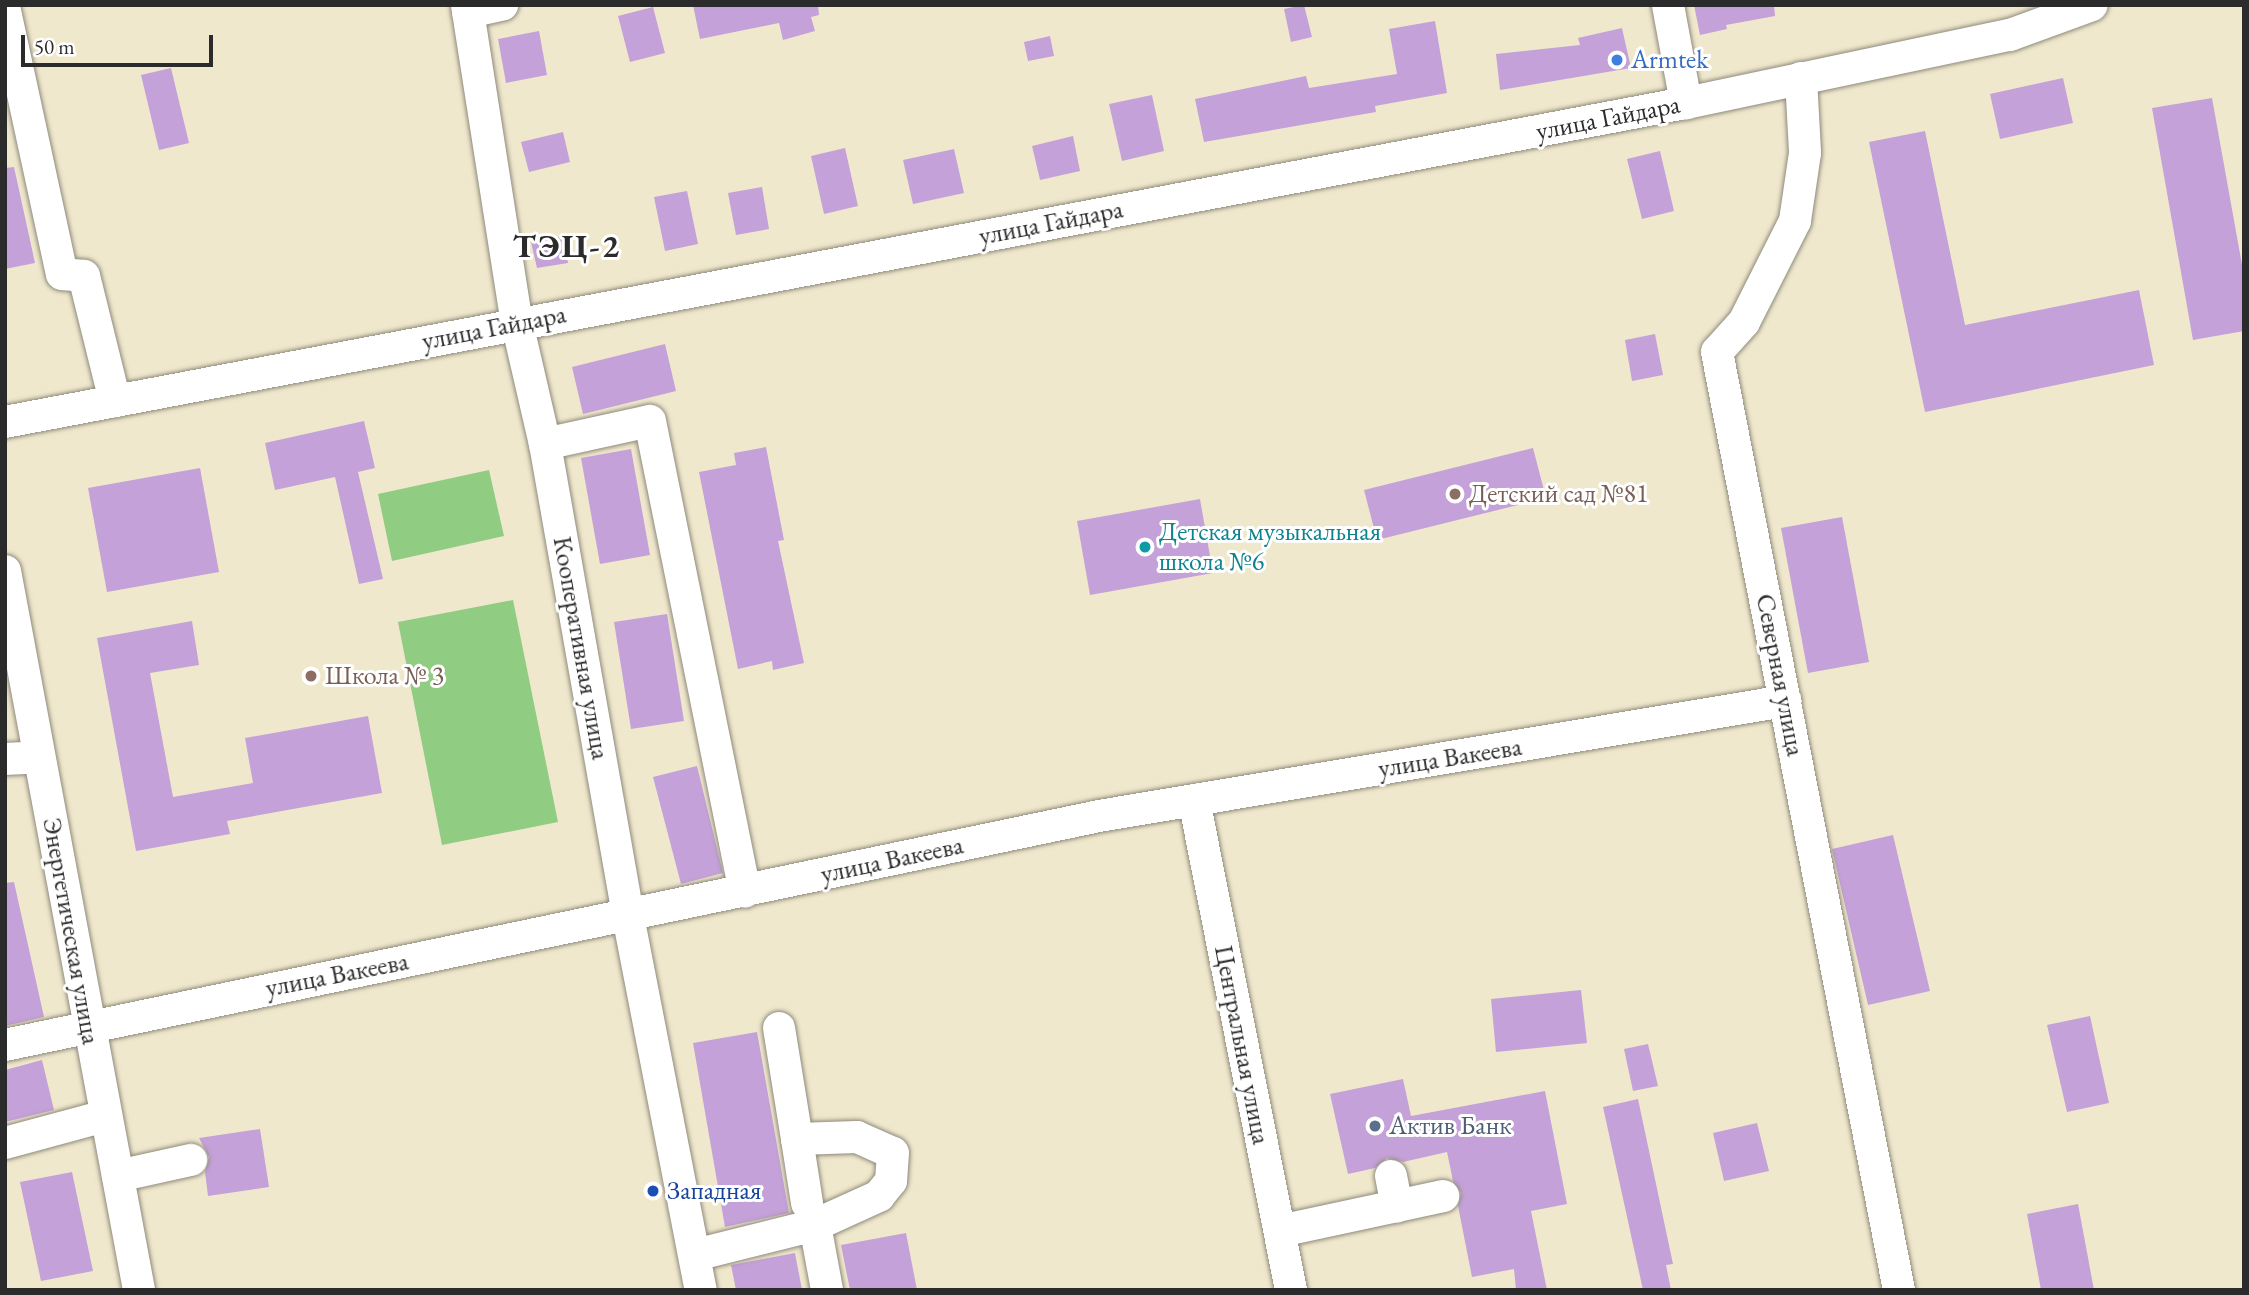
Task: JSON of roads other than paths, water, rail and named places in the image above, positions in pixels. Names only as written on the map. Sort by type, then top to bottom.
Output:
[{"type":"street","points":[[467,8],[502,5]]},
{"type":"street","points":[[1668,5],[1686,103]]},
{"type":"street","name":"улица Гайдара","points":[[5,422],[1686,103],[2010,36],[2092,5]]},
{"type":"street","name":"Кооперативная улица","points":[[467,8],[517,323],[545,444],[628,916],[701,1290]]},
{"type":"street","points":[[5,11],[62,274],[84,276],[115,401]]},
{"type":"street","name":"Северная улица","points":[[1801,78],[1805,153],[1795,221],[1750,311],[1717,352],[1899,1290]]},
{"type":"street","points":[[545,444],[650,421],[745,891]]},
{"type":"street","name":"Энергетическая улица","points":[[5,571],[139,1290]]},
{"type":"street","name":"улица Вакеева","points":[[5,1045],[1099,816],[1785,701]]},
{"type":"street","points":[[5,759],[39,757]]},
{"type":"street","name":"Центральная улица","points":[[1194,800],[1291,1290]]},
{"type":"street","points":[[779,1028],[797,1139],[827,1290]]},
{"type":"street","points":[[5,1143],[105,1116]]},
{"type":"street","points":[[695,1255],[811,1214],[879,1196],[891,1181],[893,1153],[857,1137],[797,1139]]},
{"type":"street","points":[[118,1176],[191,1160]]},
{"type":"street","points":[[1280,1231],[1394,1191],[1443,1196]]},
{"type":"place","name":"Armtek","points":[[1617,60]]},
{"type":"place","name":"Детский сад №81","points":[[1455,494]]},
{"type":"place","name":"Детская музыкальная школа №6","points":[[1145,547]]},
{"type":"place","name":"Школа № 3","points":[[311,676]]},
{"type":"place","name":"Актив Банк","points":[[1375,1126]]},
{"type":"place","name":"Западная","points":[[653,1191]]},
{"type":"district","name":"ТЭЦ-2","points":[[567,246]]}]
